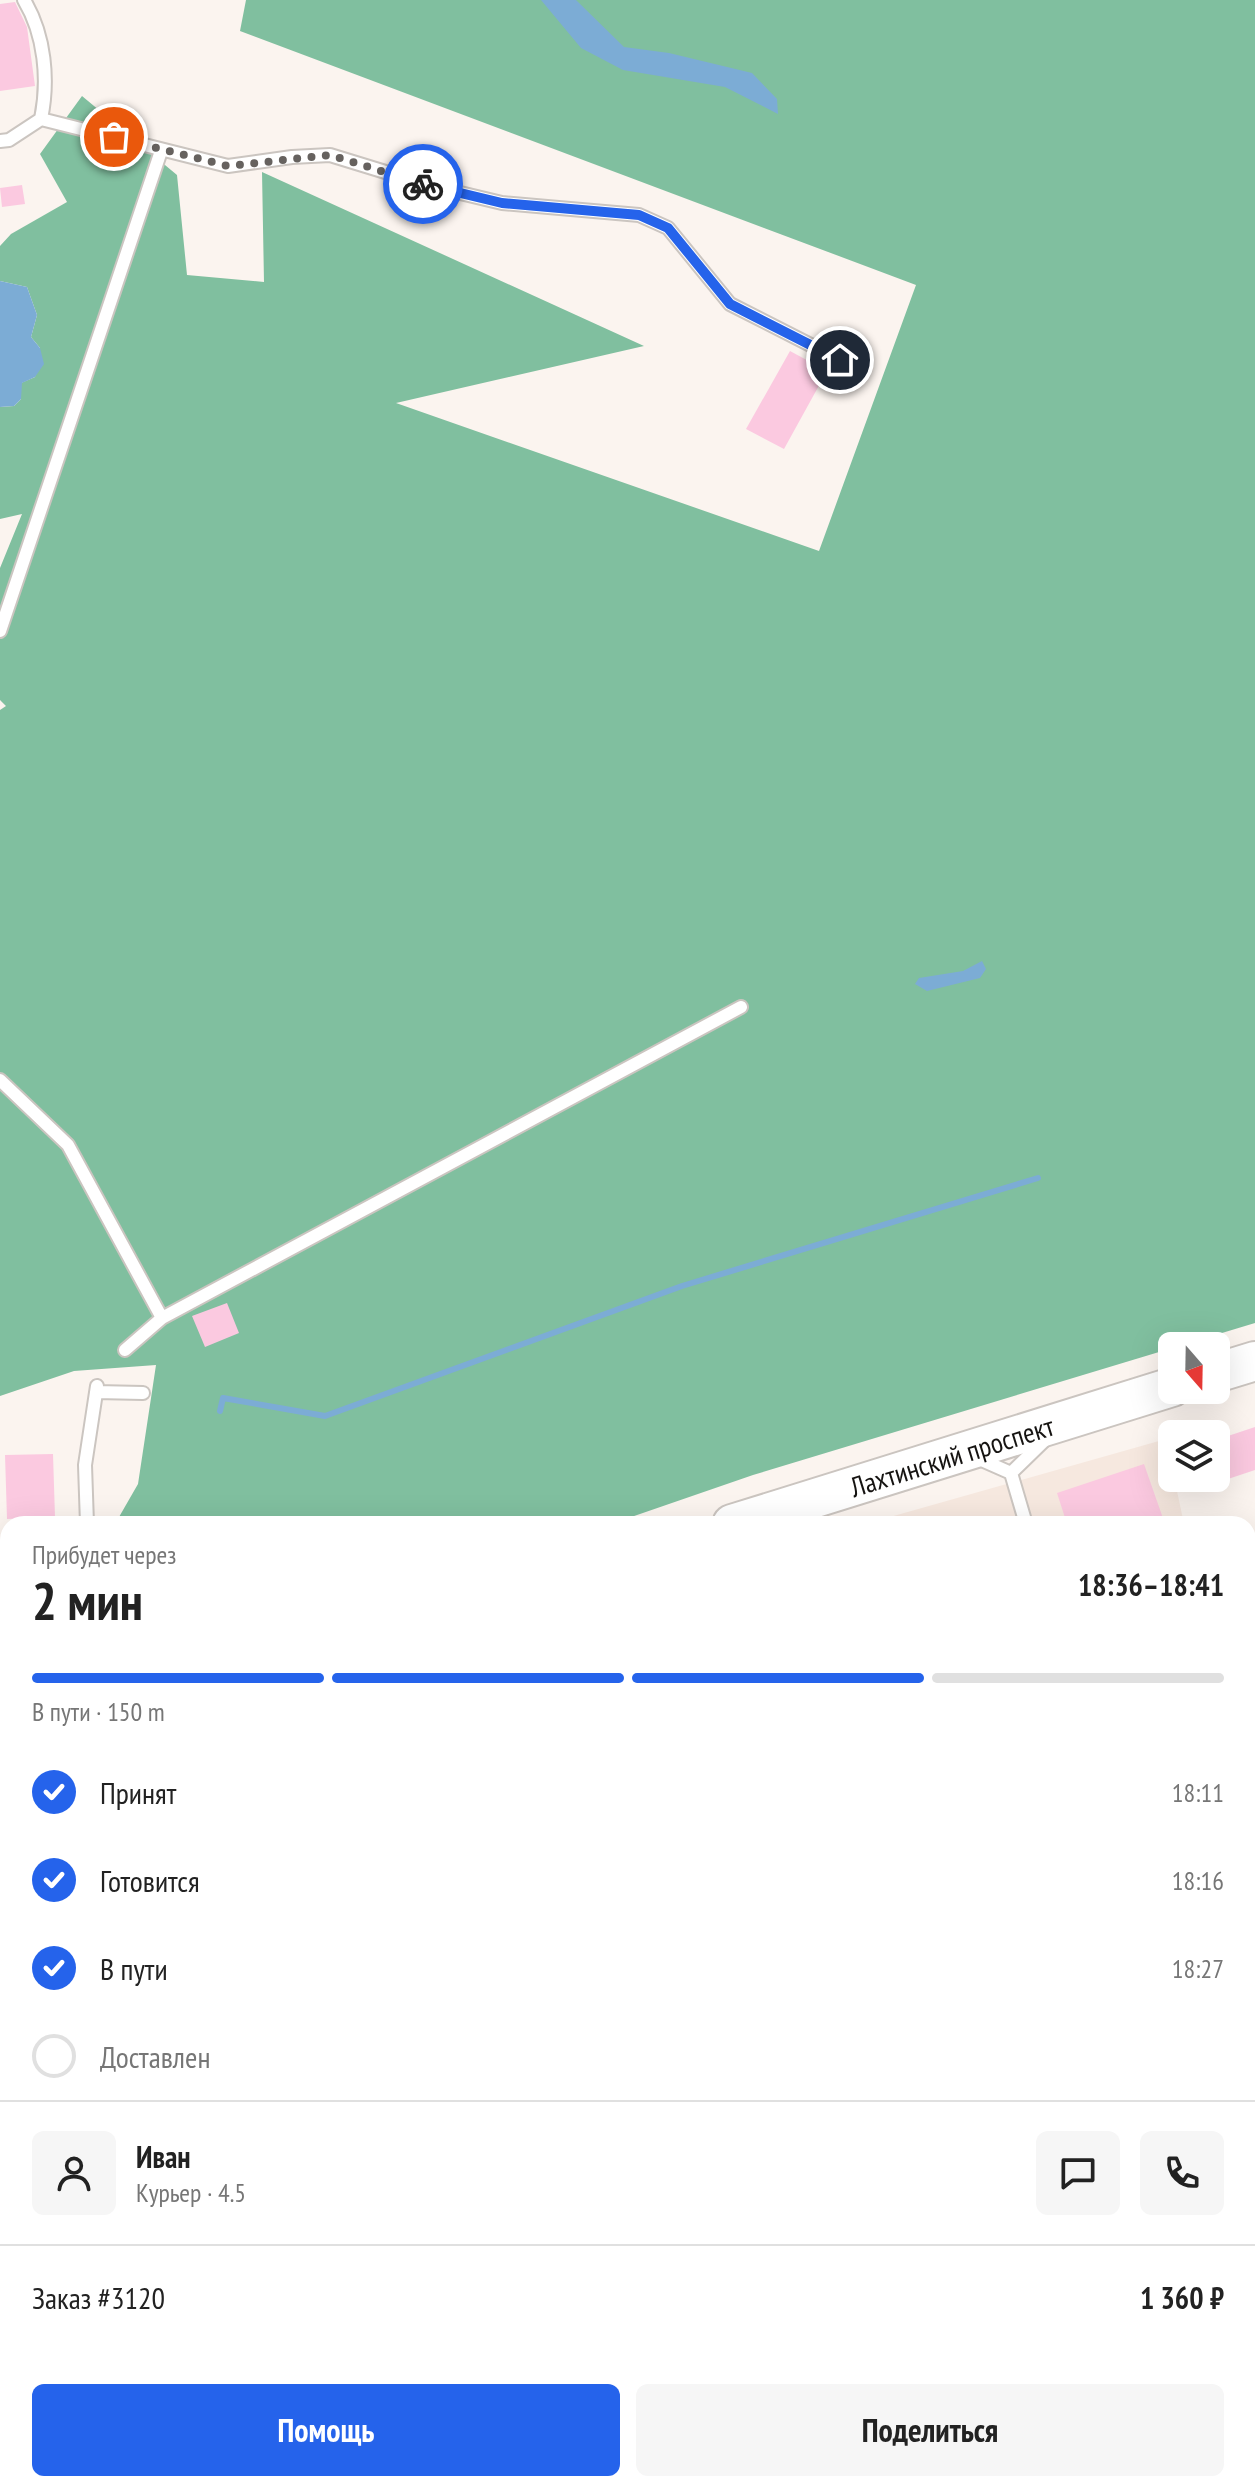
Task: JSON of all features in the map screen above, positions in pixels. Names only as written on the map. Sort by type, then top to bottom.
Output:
[{"type":"main road","points":[[1230,1369],[1255,1361]]},
{"type":"main road","name":"Лахтинский проспект","points":[[755,1516],[1158,1391]]},
{"type":"lane","points":[[0,141],[9,140],[41,119],[46,92],[37,22],[24,0]]},
{"type":"lane","points":[[41,119],[228,166],[330,155],[431,186],[502,203],[639,215],[668,228],[730,304],[840,360]]},
{"type":"lane","points":[[0,631],[161,151]]},
{"type":"lane","points":[[125,1350],[162,1318],[188,1307],[741,1007]]},
{"type":"lane","points":[[0,1080],[68,1145],[162,1318]]},
{"type":"lane","points":[[87,1516],[85,1465],[96,1389],[143,1393]]},
{"type":"lane","points":[[1011,1473],[1065,1420]]},
{"type":"lane","points":[[961,1452],[1011,1473]]},
{"type":"lane","points":[[1011,1473],[1024,1516]]},
{"type":"lane","points":[[789,1516],[808,1498]]},
{"type":"shaded area","points":[[1158,1441],[1158,1492],[1177,1492],[1182,1516],[894,1516]]},
{"type":"green space","points":[[246,0],[1255,0],[1255,1323],[1225,1332],[1158,1332],[1158,1352],[753,1475],[634,1516],[120,1516],[138,1484],[156,1365],[74,1371],[0,1396],[0,710],[6,706],[0,700],[0,568],[22,514],[0,519],[0,407],[14,406],[21,399],[21,383],[35,377],[40,348],[31,337],[37,315],[27,287],[0,281],[0,246],[11,234],[67,202],[40,154],[82,96],[177,175],[187,275],[264,282],[262,172],[644,346],[396,403],[819,551],[916,285],[240,31]]},
{"type":"water","points":[[541,0],[576,0],[624,47],[669,53],[752,73],[777,99],[778,114],[725,87],[623,70],[581,48]]},
{"type":"water","points":[[0,281],[27,287],[37,315],[31,337],[40,348],[44,364],[35,377],[22,383],[21,399],[14,406],[0,407]]},
{"type":"water","points":[[982,961],[986,969],[980,978],[927,991],[915,984],[919,978],[963,971]]},
{"type":"building","points":[[15,2],[27,27],[35,86],[0,91],[0,4]]},
{"type":"building","points":[[22,185],[25,204],[2,207],[0,188]]},
{"type":"building","points":[[790,351],[827,371],[784,449],[746,429]]},
{"type":"building","points":[[227,1303],[239,1333],[205,1347],[192,1316]]},
{"type":"building","points":[[1255,1427],[1255,1470],[1230,1478],[1230,1435]]},
{"type":"building","points":[[53,1454],[55,1516],[7,1516],[5,1455]]},
{"type":"building","points":[[1144,1464],[1162,1516],[1064,1516],[1057,1493]]},
{"type":"waterway","points":[[220,1411],[223,1398],[325,1416],[682,1286],[1038,1178]]},
{"type":"way so far","points":[[114,137],[228,166],[330,155],[423,184]]},
{"type":"route","points":[[423,184],[502,203],[639,215],[668,228],[700,263],[730,304],[840,360]]}]
